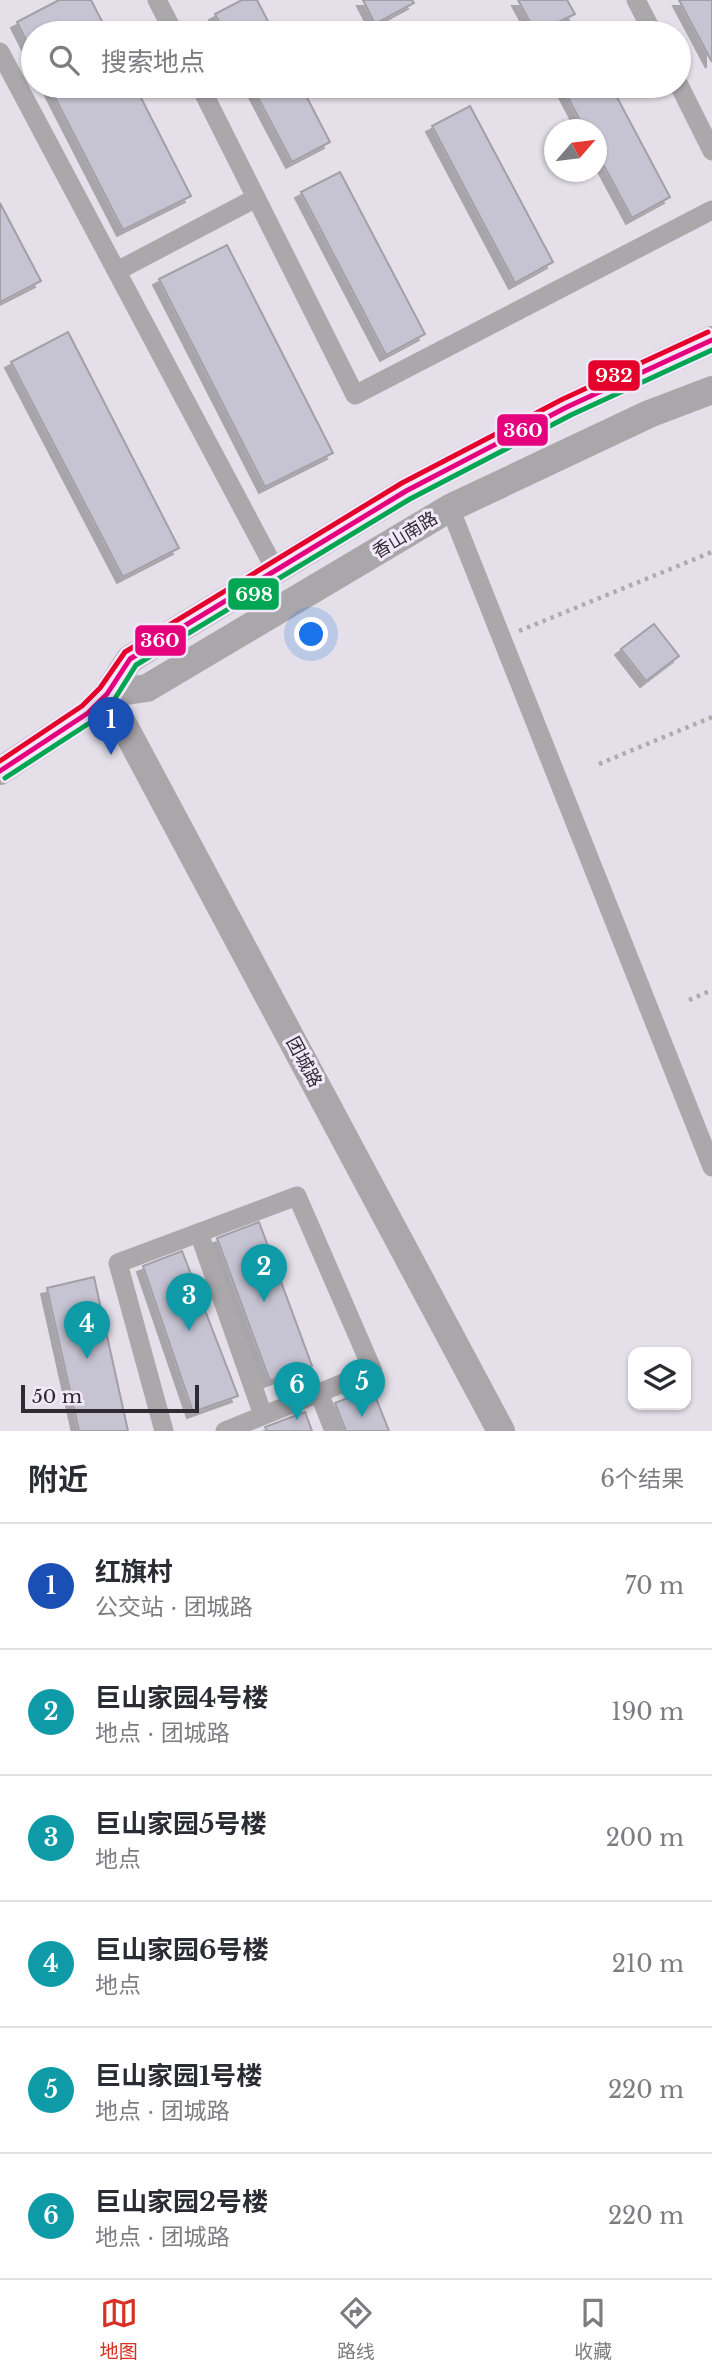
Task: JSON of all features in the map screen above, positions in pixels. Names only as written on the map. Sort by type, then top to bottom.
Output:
[{"type":"street","points":[[157,0],[168,21]]},
{"type":"street","points":[[636,0],[647,21]]},
{"type":"street","points":[[0,52],[21,91]]},
{"type":"street","points":[[25,98],[276,571]]},
{"type":"street","points":[[206,98],[355,395],[712,211]]},
{"type":"street","points":[[686,98],[712,151]]},
{"type":"street","points":[[117,271],[256,198]]},
{"type":"street","name":"香山南路","points":[[1,768],[88,713],[107,694],[130,659],[406,491],[568,407],[712,340]]},
{"type":"street","name":"香山南路","points":[[107,694],[147,688],[450,508],[649,414],[712,390]]},
{"type":"street","points":[[450,508],[712,1167]]},
{"type":"street","name":"团城路","points":[[107,694],[501,1431]]},
{"type":"street","points":[[164,1431],[118,1264],[297,1196],[373,1371],[254,1423],[225,1431]]},
{"type":"street","points":[[199,1233],[254,1423]]},
{"type":"street","points":[[319,1393],[334,1431]]},
{"type":"path","points":[[501,638],[712,552]]},
{"type":"path","points":[[599,764],[712,717]]},
{"type":"path","points":[[689,1000],[712,990]]},
{"type":"building","points":[[59,0],[91,0],[102,21],[21,21],[21,30],[17,22]]},
{"type":"building","points":[[242,0],[257,0],[268,21],[219,21],[215,14]]},
{"type":"building","points":[[363,0],[412,0],[414,3],[381,21],[374,21]]},
{"type":"building","points":[[518,0],[567,0],[575,14],[561,21],[529,21]]},
{"type":"building","points":[[679,0],[712,0],[712,62],[691,21]]},
{"type":"building","points":[[55,98],[141,98],[191,196],[123,230]]},
{"type":"building","points":[[258,98],[307,98],[330,142],[292,162]]},
{"type":"building","points":[[568,98],[617,98],[670,197],[632,218],[607,171],[607,119],[579,119]]},
{"type":"building","points":[[470,106],[553,262],[515,283],[432,126]]},
{"type":"building","points":[[340,172],[425,334],[386,355],[301,192]]},
{"type":"building","points":[[0,203],[41,281],[0,302]]},
{"type":"building","points":[[227,245],[333,453],[265,487],[159,279]]},
{"type":"building","points":[[68,332],[179,548],[123,577],[11,362]]},
{"type":"building","points":[[654,624],[679,656],[646,681],[621,649]]},
{"type":"building","points":[[259,1222],[312,1366],[270,1381],[217,1238]]},
{"type":"building","points":[[182,1251],[238,1396],[193,1412],[143,1266]]},
{"type":"building","points":[[94,1277],[128,1431],[79,1431],[47,1288]]},
{"type":"building","points":[[372,1388],[389,1431],[346,1431],[335,1403]]},
{"type":"building","points":[[305,1412],[312,1431],[267,1431],[265,1427]]},
{"type":"transit line","name":"932","points":[[0,761],[82,706],[100,688],[125,652],[402,483],[563,399],[708,332]]},
{"type":"transit line","name":"360","points":[[0,771],[88,713],[107,694],[130,659],[406,491],[567,407],[712,340]]},
{"type":"transit line","name":"698","points":[[5,778],[94,720],[114,700],[136,665],[410,499],[571,415],[712,350]]},
{"type":"place","name":"红旗村","points":[[111,755]]},
{"type":"place","name":"巨山家园4号楼","points":[[264,1302]]},
{"type":"place","name":"巨山家园5号楼","points":[[189,1331]]},
{"type":"place","name":"巨山家园6号楼","points":[[87,1359]]},
{"type":"place","name":"巨山家园1号楼","points":[[362,1417]]},
{"type":"place","name":"巨山家园2号楼","points":[[297,1420]]}]
